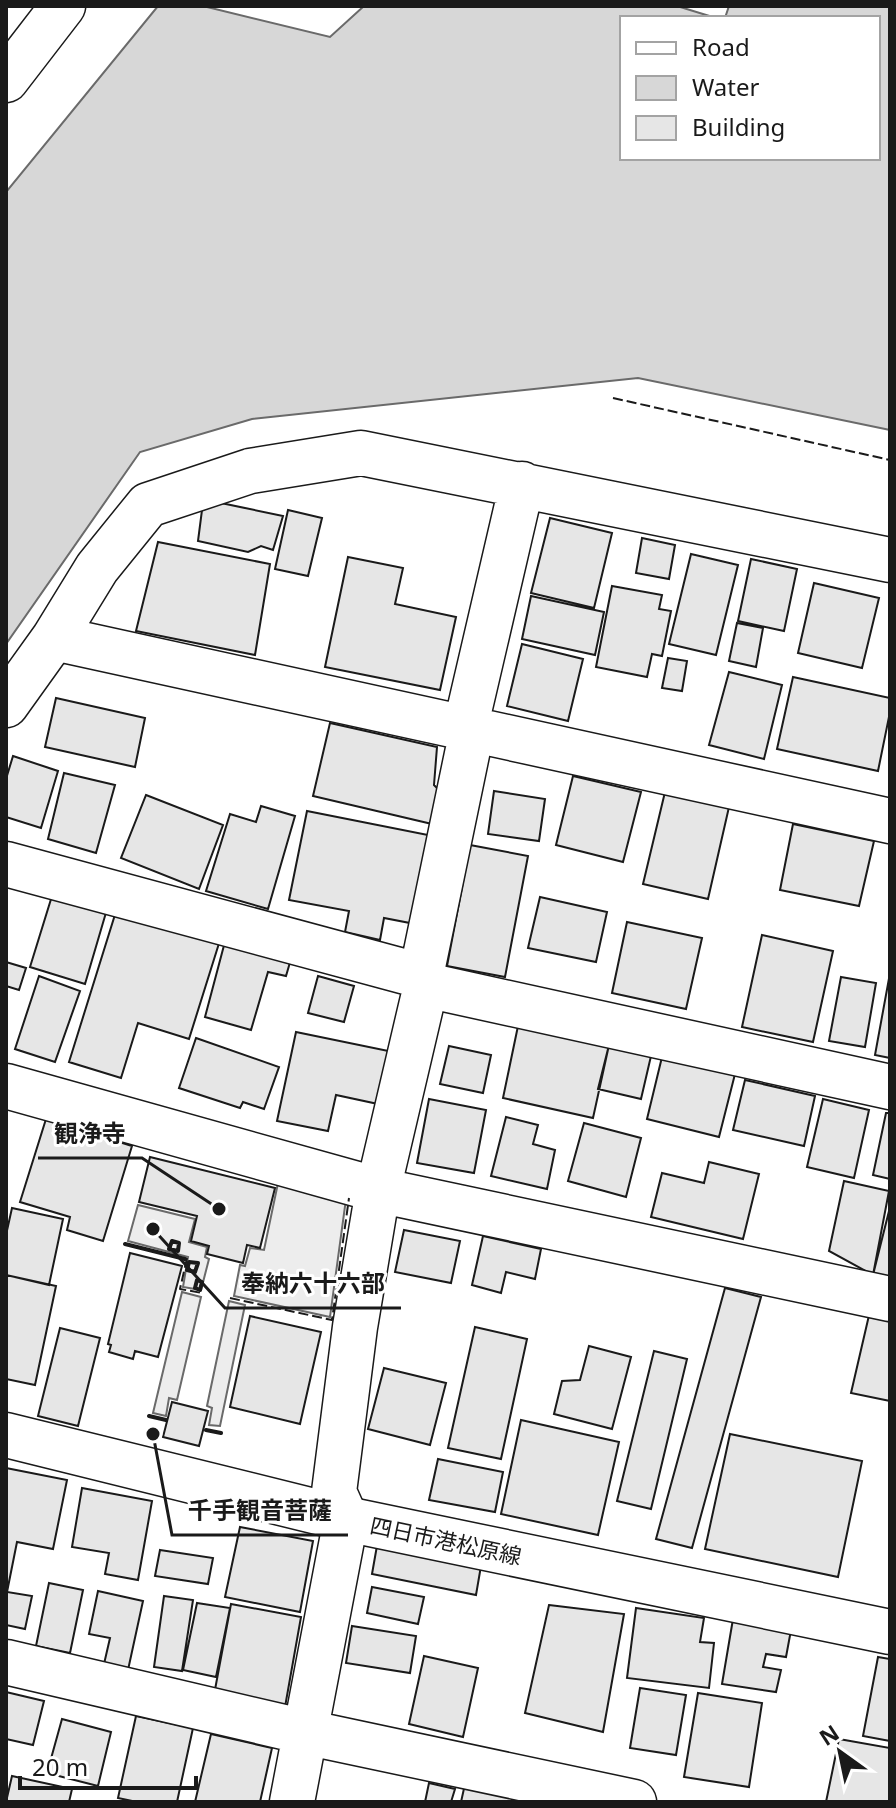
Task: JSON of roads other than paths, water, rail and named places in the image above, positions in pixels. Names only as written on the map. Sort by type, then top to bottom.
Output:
[{"type":"street","points":[[6,80],[63,6]]},
{"type":"street","points":[[6,705],[54,638],[97,568],[148,505],[250,471],[361,453],[890,560]]},
{"type":"street","points":[[292,1802],[346,1519],[334,1492],[355,1327],[378,1190],[423,980],[468,730],[522,484]]},
{"type":"street","points":[[54,638],[890,821]]},
{"type":"street","points":[[6,864],[423,980],[890,1087]]},
{"type":"street","points":[[6,1086],[378,1190],[890,1299]]},
{"type":"street","name":"四日市港松原線","points":[[6,1435],[346,1519],[890,1632]]},
{"type":"street","points":[[6,1662],[305,1732],[634,1802]]},
{"type":"water","points":[[158,6],[203,6],[330,37],[364,6],[677,6],[710,16],[620,16],[620,160],[880,160],[880,16],[726,16],[729,6],[890,6],[890,430],[638,378],[252,419],[140,452],[6,644],[6,192]]},
{"type":"place","name":"観浄寺","points":[[219,1209]]},
{"type":"place","name":"奉納六十六部","points":[[153,1229]]},
{"type":"place","name":"千手観音菩薩","points":[[153,1434]]}]
